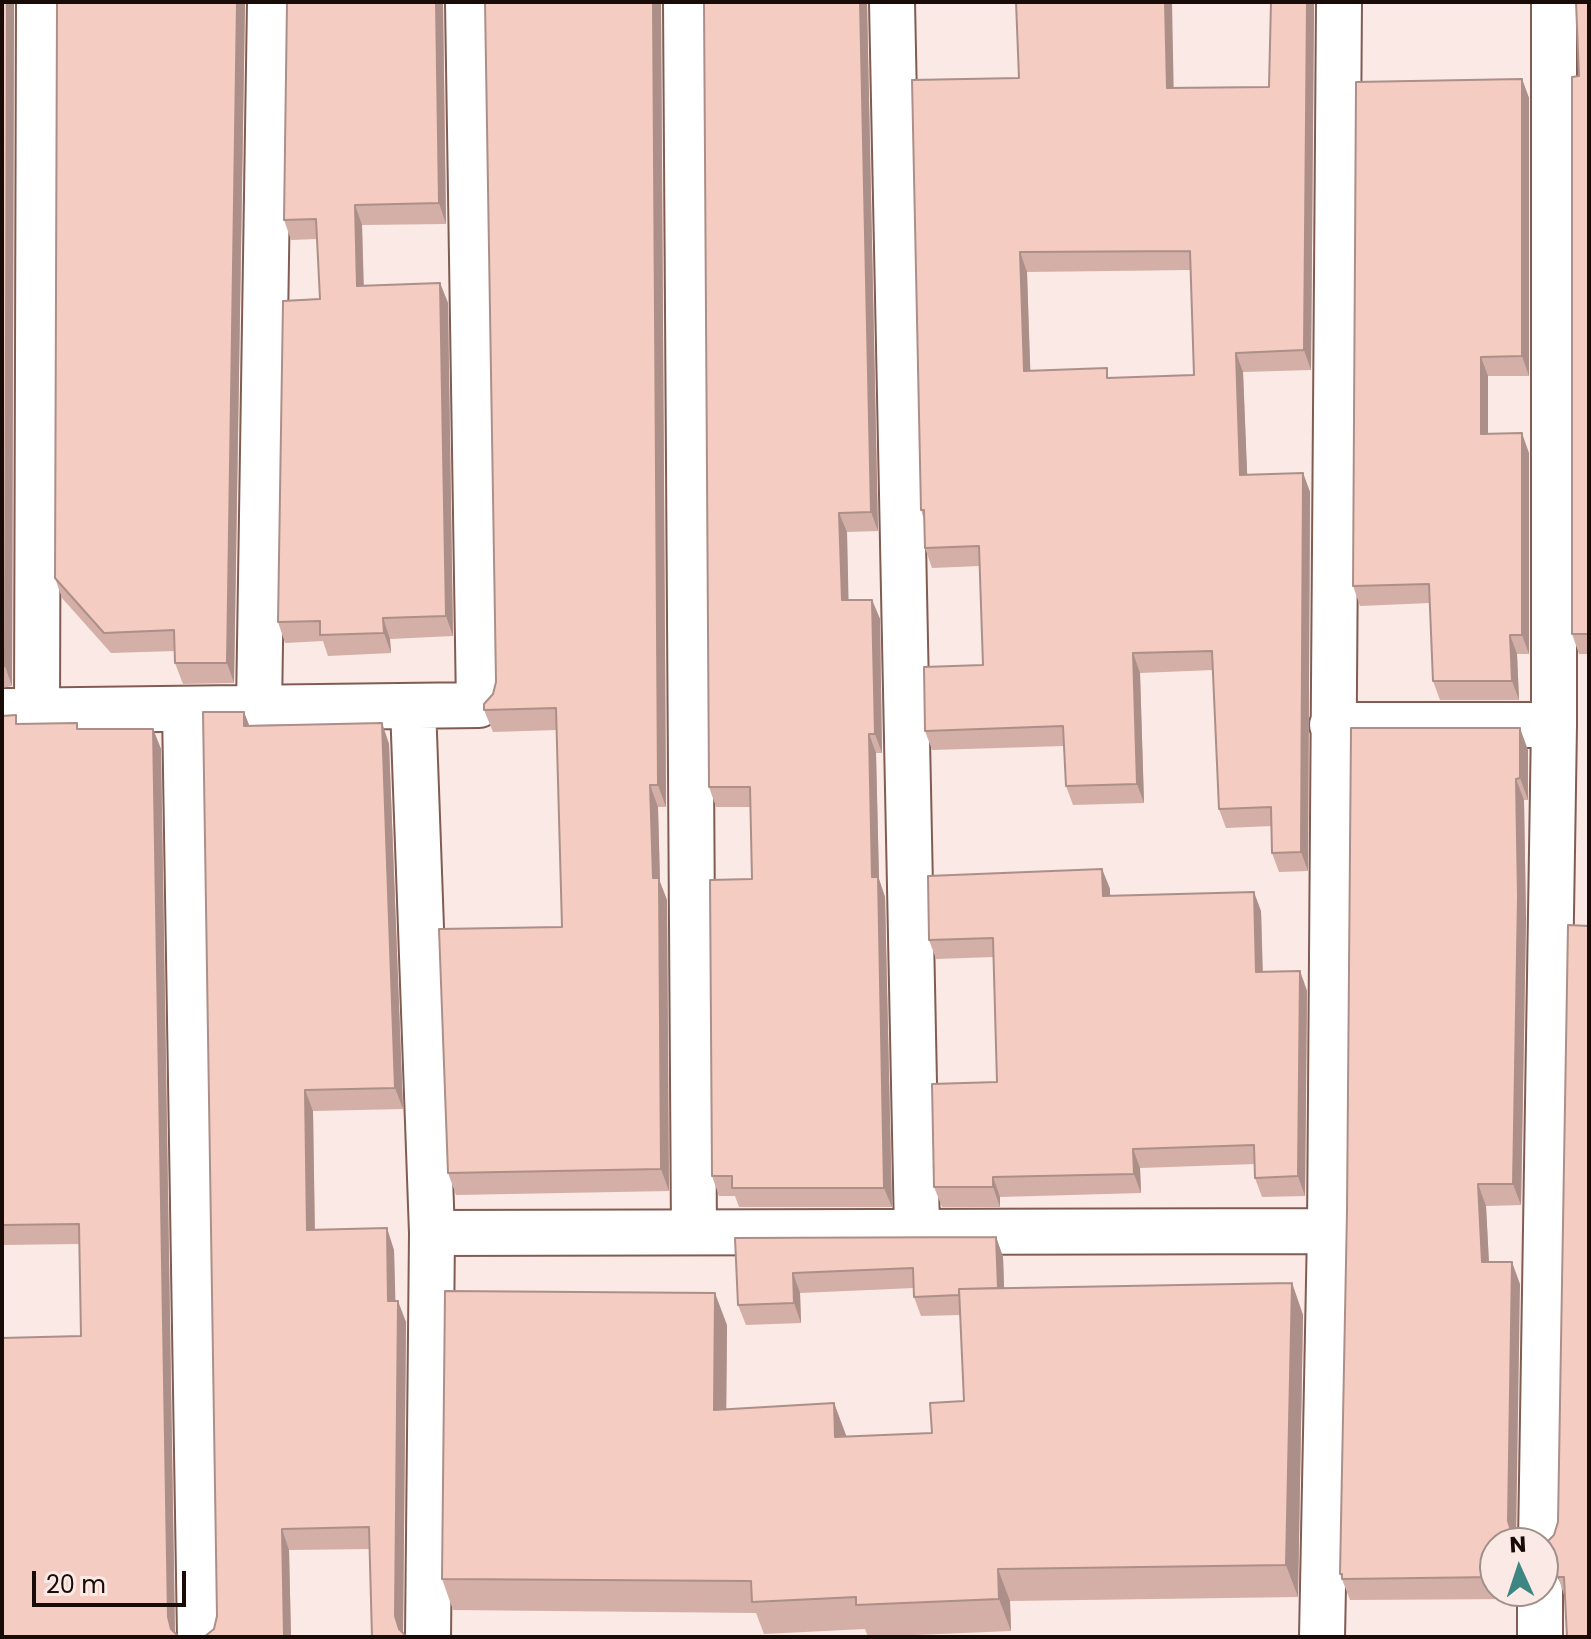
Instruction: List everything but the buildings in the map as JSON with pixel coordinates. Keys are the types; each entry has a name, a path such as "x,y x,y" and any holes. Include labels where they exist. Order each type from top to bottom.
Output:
{"street":[{"path":"39,2 20,711 479,705 468,2"},
{"path":"259,708 270,2"},
{"path":"686,2 694,1231"},
{"path":"892,2 917,1231"},
{"path":"1322,1637 1330,1231 1339,2"},
{"path":"1541,1527 1554,725 1554,2"},
{"path":"413,706 432,1233 428,1637"},
{"path":"185,709 200,1637"},
{"path":"1332,725 1554,725"},
{"path":"432,1233 1330,1231"},
{"path":"1540,1607 1540,1637"}]}
